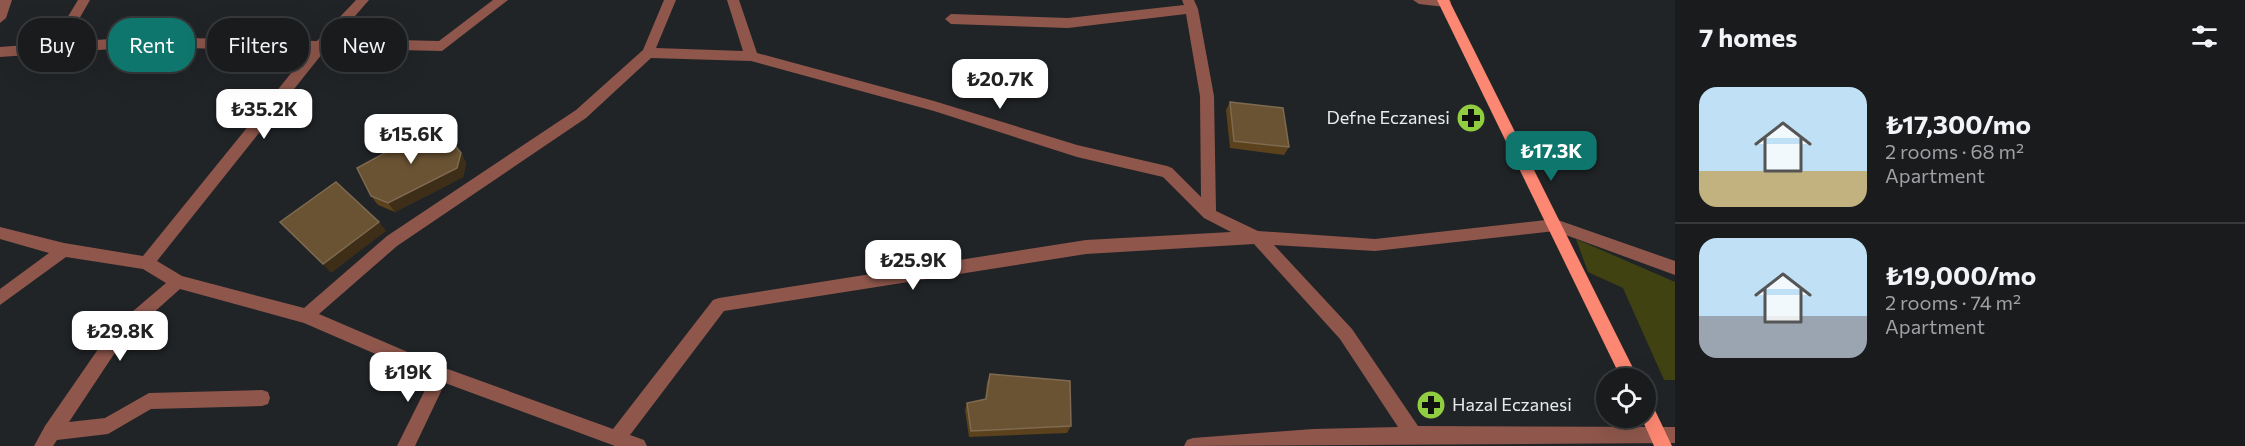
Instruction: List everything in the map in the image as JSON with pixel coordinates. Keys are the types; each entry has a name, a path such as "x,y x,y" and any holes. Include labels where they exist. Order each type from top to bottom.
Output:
{"main road":[{"path":"1444,2 1625,368"},
{"path":"1656,425 1665,439"}],"street":[{"path":"0,18 6,0"},
{"path":"74,18 84,0"},
{"path":"346,18 363,0"},
{"path":"407,45 442,46 502,0"},
{"path":"306,316 392,241 581,114 648,53 670,0"},
{"path":"733,0 751,56"},
{"path":"1419,0 1444,2"},
{"path":"951,19 1068,23 1190,5 1207,96 1209,214"},
{"path":"96,45 140,42 320,45"},
{"path":"146,264 320,45"},
{"path":"0,52 18,51"},
{"path":"648,53 751,56 934,106 1077,151 1167,172 1209,214 1257,237 1346,334 1413,440"},
{"path":"617,437 719,305 1086,247 1257,237 1375,245 1555,225 1675,268"},
{"path":"0,233 64,250 146,264 177,282 306,316 441,374 638,446"},
{"path":"0,298 64,250"},
{"path":"47,439 118,334 177,282"},
{"path":"406,446 441,374"},
{"path":"47,439 108,426 149,401 262,398"},
{"path":"1193,446 1262,438 1665,439"}],"shaded area":[{"path":"1576,239 1675,282 1675,380 1664,380 1623,288 1588,272"}],"building":[{"path":"1230,102 1283,108 1289,147 1234,141"},
{"path":"438,124 461,153 457,168 388,203 371,196 357,168"},
{"path":"336,182 379,222 323,264 280,222"},
{"path":"990,374 1070,381 1071,426 971,431 967,403 986,399"}],"place":[{"name":"Defne Eczanesi","path":"1471,118"},
{"name":"Hazal Eczanesi","path":"1431,405"}]}
